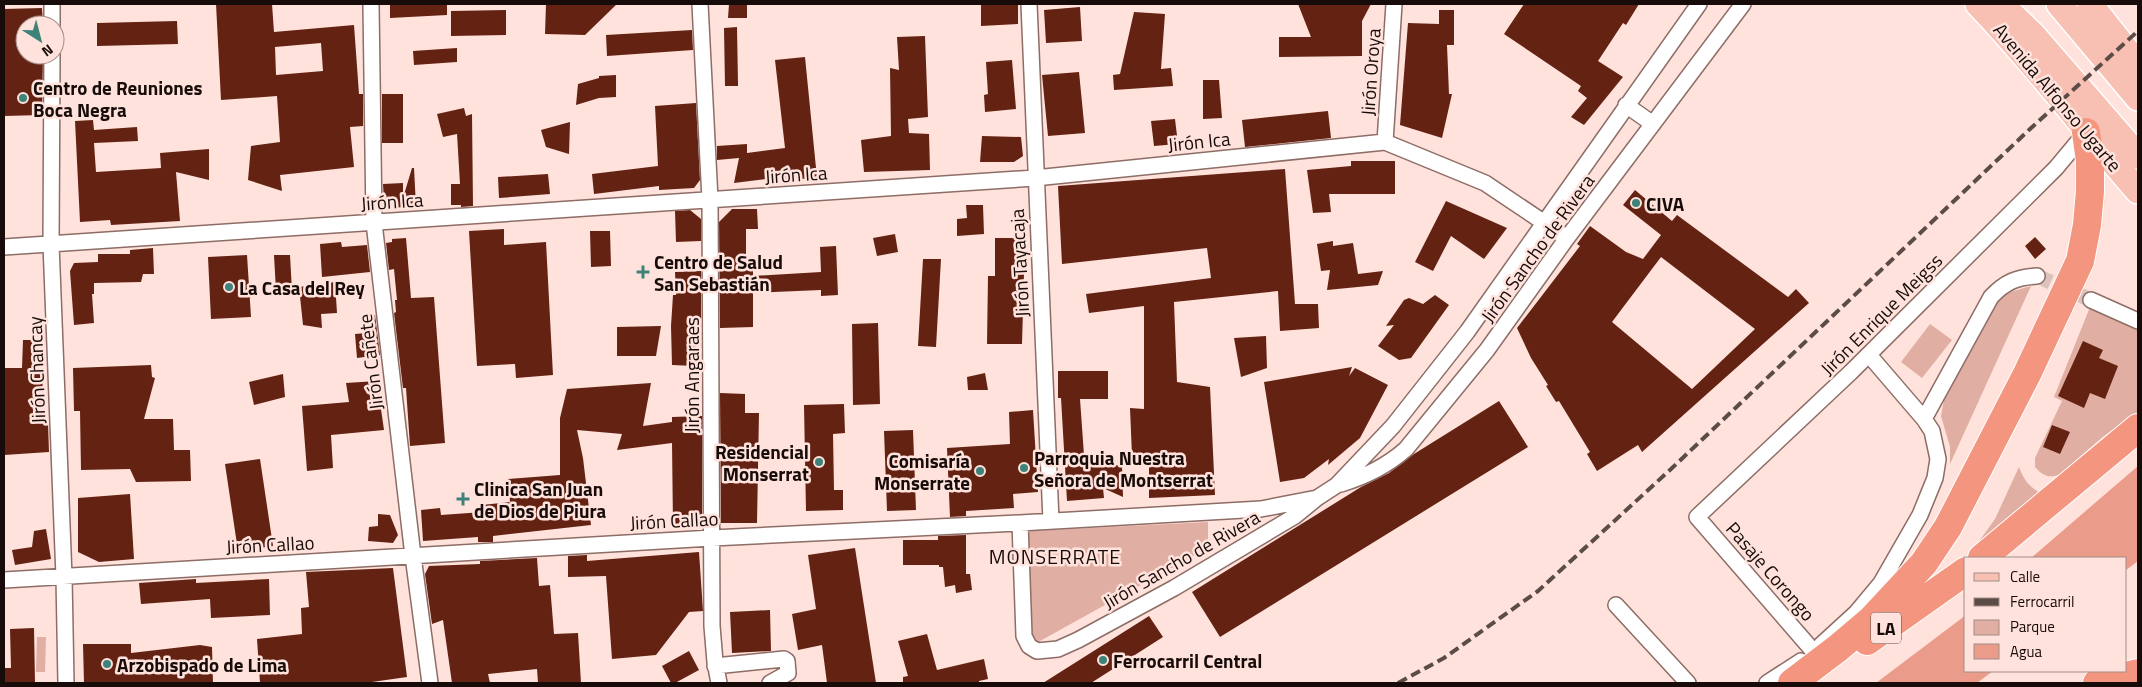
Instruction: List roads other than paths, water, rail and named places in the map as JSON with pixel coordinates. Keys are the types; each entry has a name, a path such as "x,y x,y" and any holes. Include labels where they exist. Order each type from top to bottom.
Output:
{"highway":[{"path":"1792,683 1838,648 1877,614 1924,563 1948,527 2022,382 2080,261 2087,225 2090,191 2090,161 2086,132"},
{"path":"1983,557 2138,428"},
{"name":"LA","path":"1806,683 1964,572"},
{"path":"2097,683 2138,673"}],"main road":[{"name":"Avenida Alfonso Ugarte","path":"1978,4 2008,36 2086,132 2138,191"},
{"name":"Avenida Alfonso Ugarte","path":"2000,4 2033,34 2138,156"},
{"path":"2000,4 2008,36"},
{"path":"2059,4 2138,98"},
{"path":"2090,4 2138,65"}],"street":[{"name":"Jirón Cañete","path":"371,4 374,223 412,556 430,683"},
{"name":"Jirón Angaraes","path":"700,4 710,200 712,626 715,666 719,683"},
{"name":"Jirón Tayacaja","path":"1029,4 1051,521"},
{"name":"Jirón Oroya","path":"1385,142 1394,4"},
{"name":"Jirón Sancho de Rivera","path":"1020,523 1022,622 1024,636 1029,646 1037,651 1058,649 1174,588 1295,516 1337,485 1375,447 1467,332 1699,4"},
{"name":"Jirón Sancho de Rivera","path":"1337,485 1364,476 1392,460 1406,449 1487,350 1567,238 1743,4"},
{"name":"Jirón Chancay","path":"52,65 51,244 64,577 66,683"},
{"path":"1626,105 1652,124"},
{"name":"Jirón Enrique Meigss","path":"1697,517 1869,355 2056,168 2086,132"},
{"name":"Jirón Ica","path":"4,247 1035,178 1385,142 1485,183 1567,238"},
{"path":"1924,418 1991,297 2002,285 2013,280 2037,276"},
{"path":"2091,300 2138,321"},
{"path":"1767,683 1814,652 1856,613 1881,583 1920,516 1935,478 1938,459 1932,431 1924,418 1869,355"},
{"name":"Jirón Callao","path":"4,580 712,538 1261,509 1317,498"},
{"name":"Pasaje Corongo","path":"1697,517 1814,652"},
{"path":"1616,605 1688,683"},
{"path":"715,666 784,659 787,661 788,673 770,683"},
{"path":"2134,683 2138,680"}],"water":[{"path":"2138,466 2138,561 2127,569 2127,557 2032,557"},
{"path":"1964,617 1964,672 1992,672 1977,683 1876,683"}],"tunnel":[{"path":"2037,276 2091,300"}],"railway":[{"path":"1398,683 1444,658 1538,591 1671,469 2030,129 2138,31"}],"place":[{"name":"Centro de Reuniones Boca Negra","path":"23,98"},
{"name":"CIVA","path":"1636,203"},
{"name":"Centro de Salud San Sebastián","path":"643,272"},
{"name":"La Casa del Rey","path":"229,287"},
{"name":"Residencial Monserrat","path":"819,462"},
{"name":"Parroquia Nuestra Señora de Montserrat","path":"1024,468"},
{"name":"Comisaría Monserrate","path":"980,471"},
{"name":"Clinica San Juan de Dios de Piura","path":"463,499"},
{"name":"Ferrocarril Central","path":"1103,660"},
{"name":"Arzobispado de Lima","path":"107,664"}],"district":[{"name":"MONSERRATE","path":"1055,556"}]}
